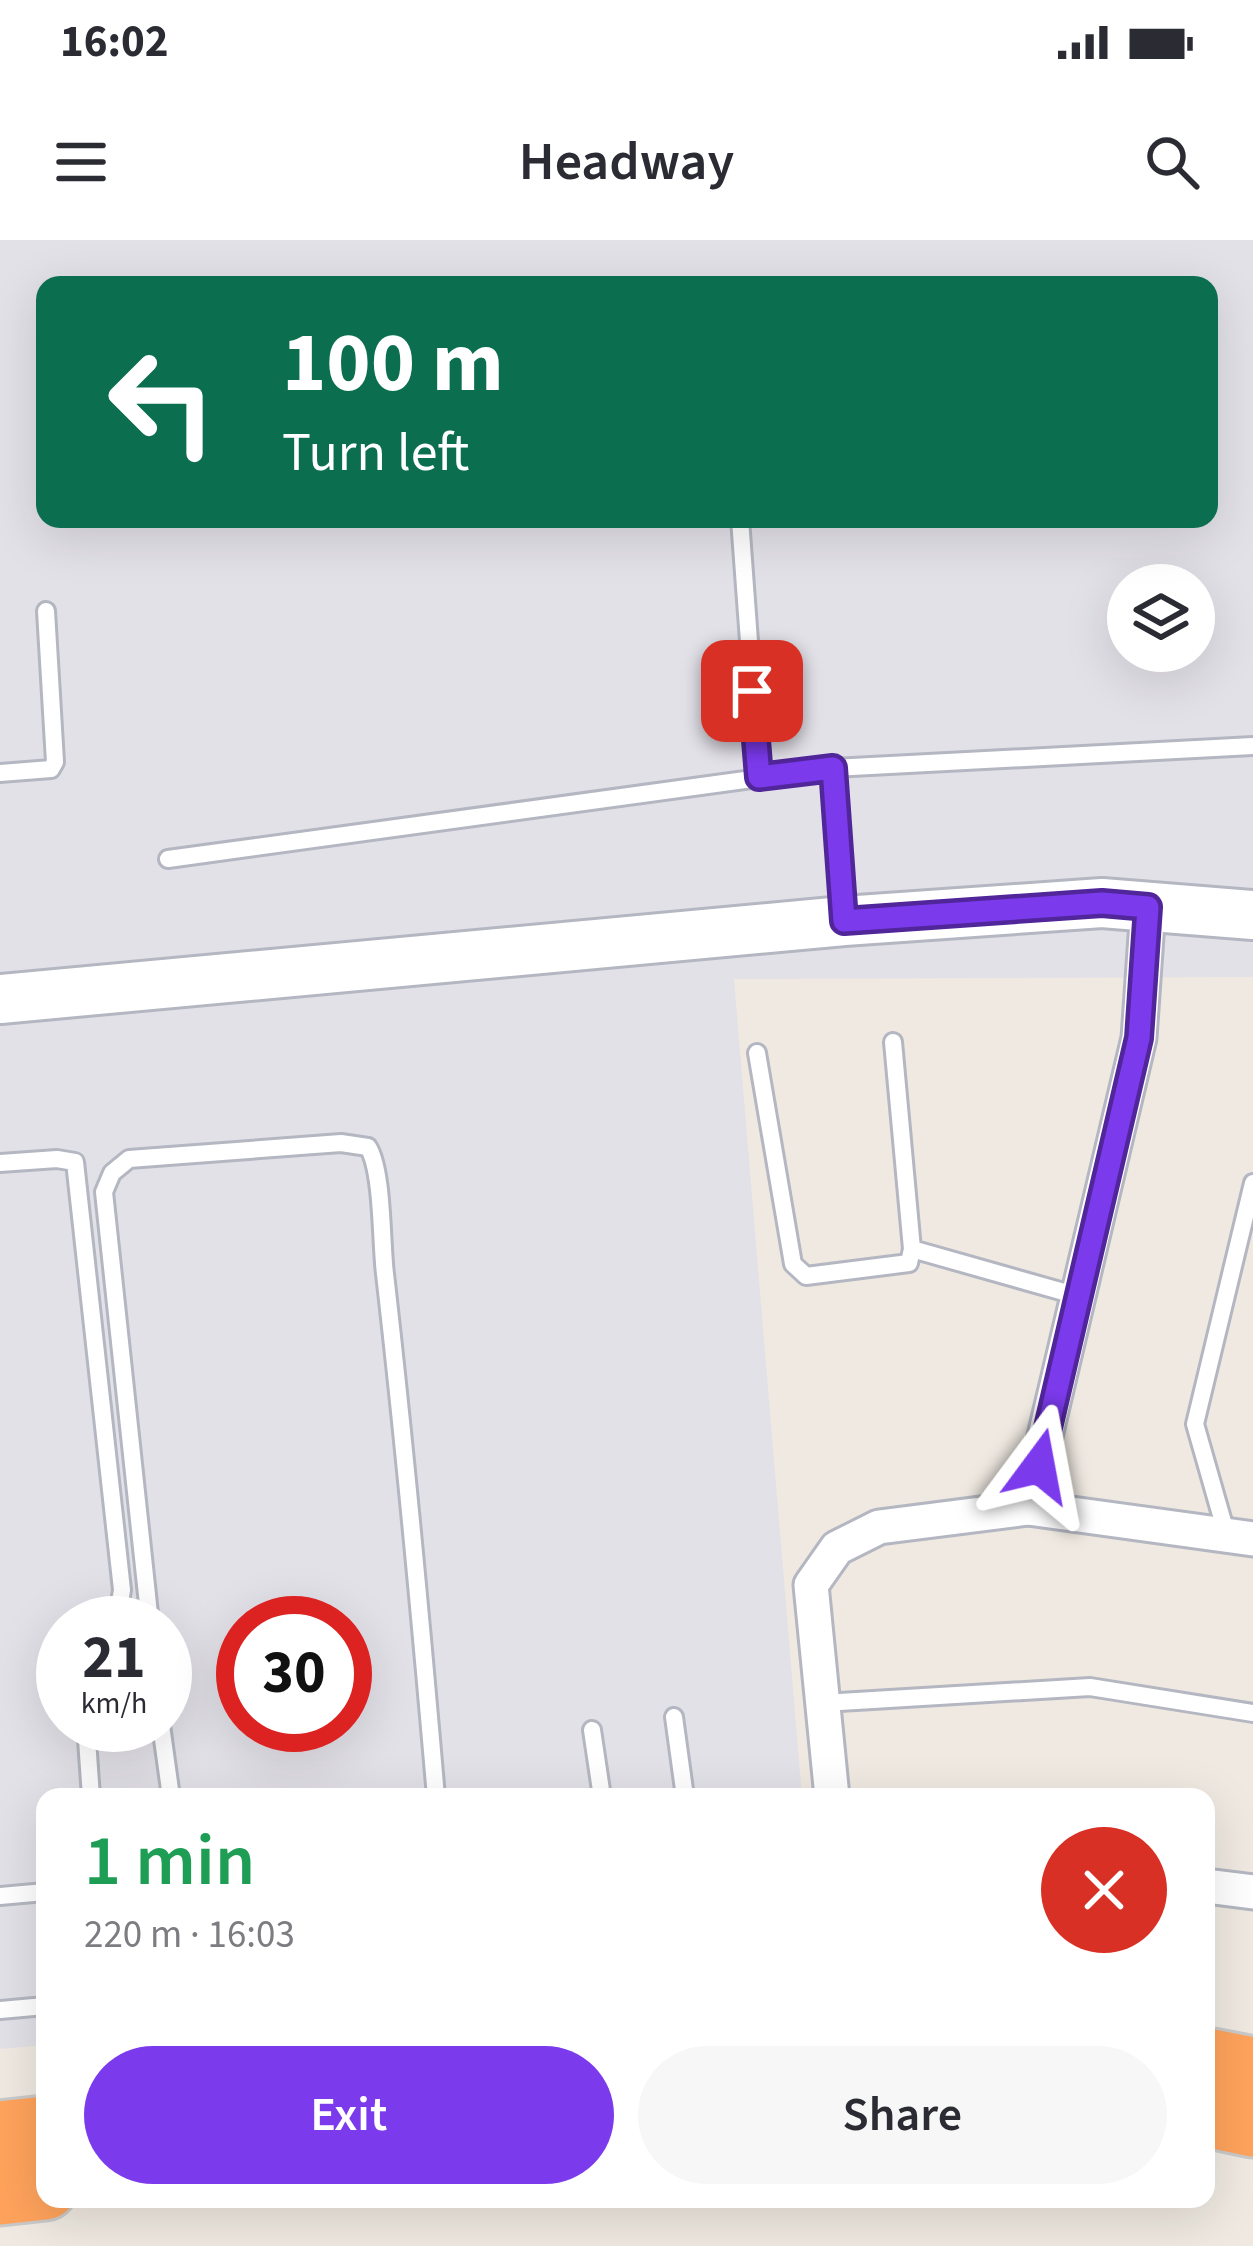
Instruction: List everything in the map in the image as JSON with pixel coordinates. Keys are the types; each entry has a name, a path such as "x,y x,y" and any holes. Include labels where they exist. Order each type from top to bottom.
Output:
{"highway":[{"path":"1215,2062 1253,2069"},
{"path":"1215,2117 1253,2125"},
{"path":"0,2133 36,2129"},
{"path":"0,2193 36,2189"}],"street":[{"path":"0,999 844,921 1102,903 1253,915"},
{"path":"1028,1508 1139,1038 1148,907"},
{"path":"831,1788 811,1586 837,1548 878,1527 1028,1508 1240,1537"},
{"path":"1215,1887 1253,1892"}],"lane":[{"path":"741,528 759,777"},
{"path":"0,773 51,769 55,762 46,611"},
{"path":"168,859 833,768 1253,746"},
{"path":"833,768 844,921"},
{"path":"757,1053 793,1264 806,1276 908,1263 912,1249 893,1042"},
{"path":"147,1596 104,1192 112,1173 129,1159 341,1143 368,1148 377,1161 379,1223 414,1524 435,1788"},
{"path":"0,1163 75,1162 121,1596"},
{"path":"1240,1537 1195,1424 1253,1183"},
{"path":"912,1249 1078,1296"},
{"path":"823,1703 1090,1687 1253,1713"},
{"path":"674,1717 679,1788"},
{"path":"592,1730 601,1788"},
{"path":"88,1752 91,1788"},
{"path":"165,1752 170,1788"},
{"path":"0,1896 36,1893"},
{"path":"0,2010 36,2007"}],"shaded area":[{"path":"0,240 1253,240 1253,977 734,979 801,1788 36,1788 36,2046 0,2049"}],"route":[{"path":"752,691 759,777 833,768 844,921 1102,903 1148,907 1139,1038 1039,1466"}]}
